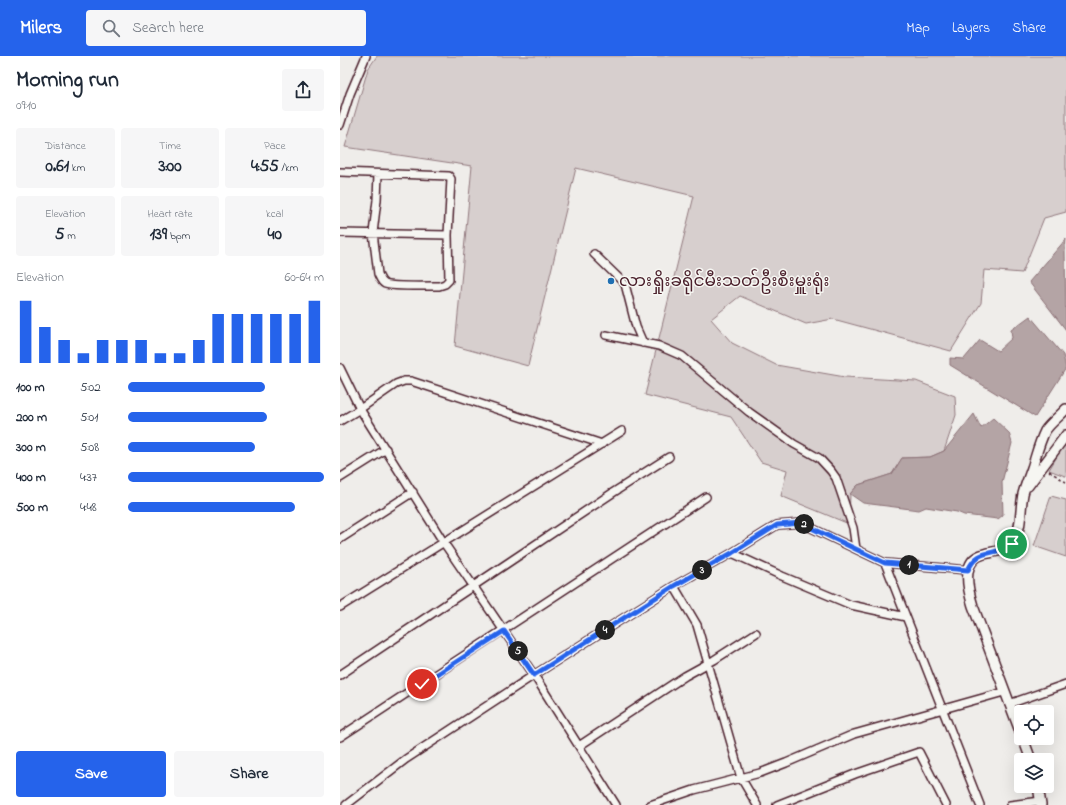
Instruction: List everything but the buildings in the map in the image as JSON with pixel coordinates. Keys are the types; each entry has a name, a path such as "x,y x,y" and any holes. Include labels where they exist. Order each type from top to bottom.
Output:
{"main road":[{"path":"1014,716 968,591 968,570 976,557 982,554 1006,549 1012,544 1018,529 1023,494 1046,430 1066,409"},
{"path":"1023,494 1066,435"},
{"path":"1039,793 1041,803"}],"street":[{"path":"341,121 350,94 366,56"},
{"path":"340,172 449,176 451,179 448,235 449,280 445,284 438,286 393,285 385,284 380,279 378,274 373,233 378,174"},
{"path":"340,233 448,235"},
{"path":"594,254 625,284 636,327 643,343"},
{"path":"606,335 659,346 682,356 749,412 794,444 819,458 836,478 853,528 856,549"},
{"path":"340,368 360,409 444,543 534,675 616,805"},
{"path":"340,421 396,384 404,381 411,381 602,444"},
{"path":"340,607 622,432"},
{"path":"340,478 386,449"},
{"path":"340,674 669,457"},
{"path":"340,539 413,492"},
{"path":"340,737 706,498"},
{"path":"346,805 406,759 534,675 674,586 777,525 801,523 885,563 968,570"},
{"path":"732,553 851,605 906,617"},
{"path":"885,563 980,805"},
{"path":"674,586 697,625 741,778 758,805"},
{"path":"579,746 685,676 756,633"},
{"path":"1009,704 1066,684"},
{"path":"650,805 694,790 741,778 786,763 854,734 1004,692"},
{"path":"777,805 856,774 919,752 946,805"},
{"path":"1010,805 1041,803"}],"path":[{"path":"1043,466 1066,482"}],"shaded area":[{"path":"377,56 1066,56 1066,212 1044,218 1022,273 984,270 981,303 951,351 833,319 806,324 740,296 711,319 732,343 776,365 845,377 916,381 955,396 956,415 944,451 930,457 902,458 892,474 858,485 850,494 849,524 781,496 787,470 761,462 731,417 645,395 694,196 576,168 528,366 455,346 472,166 345,147 368,69"},
{"path":"1066,239 1065,251 1066,330 1029,282"},
{"path":"1030,316 1063,355 1066,368 1035,417 950,365 950,358 964,359 980,340 998,351 1012,338 1011,330"},
{"path":"974,414 981,428 993,418 1009,433 1012,443 1002,482 1003,515 998,519 964,515 957,512 926,507 919,510 863,503 850,494 858,485 892,474 902,458 930,457 944,451"},
{"path":"1066,441 1066,476 1065,476 1049,470"},
{"path":"1051,496 1066,500 1066,557 1034,546"}],"place":[{"name":"လားရှိုးခရိုင်မီးသတ်ဦးစီးမှူးရုံး","path":"611,281"}],"route":[{"path":"422,684 504,631 534,675 674,586 777,525 801,523 885,563 968,570 976,557 982,554 998,552 1006,549 1012,544"}]}
